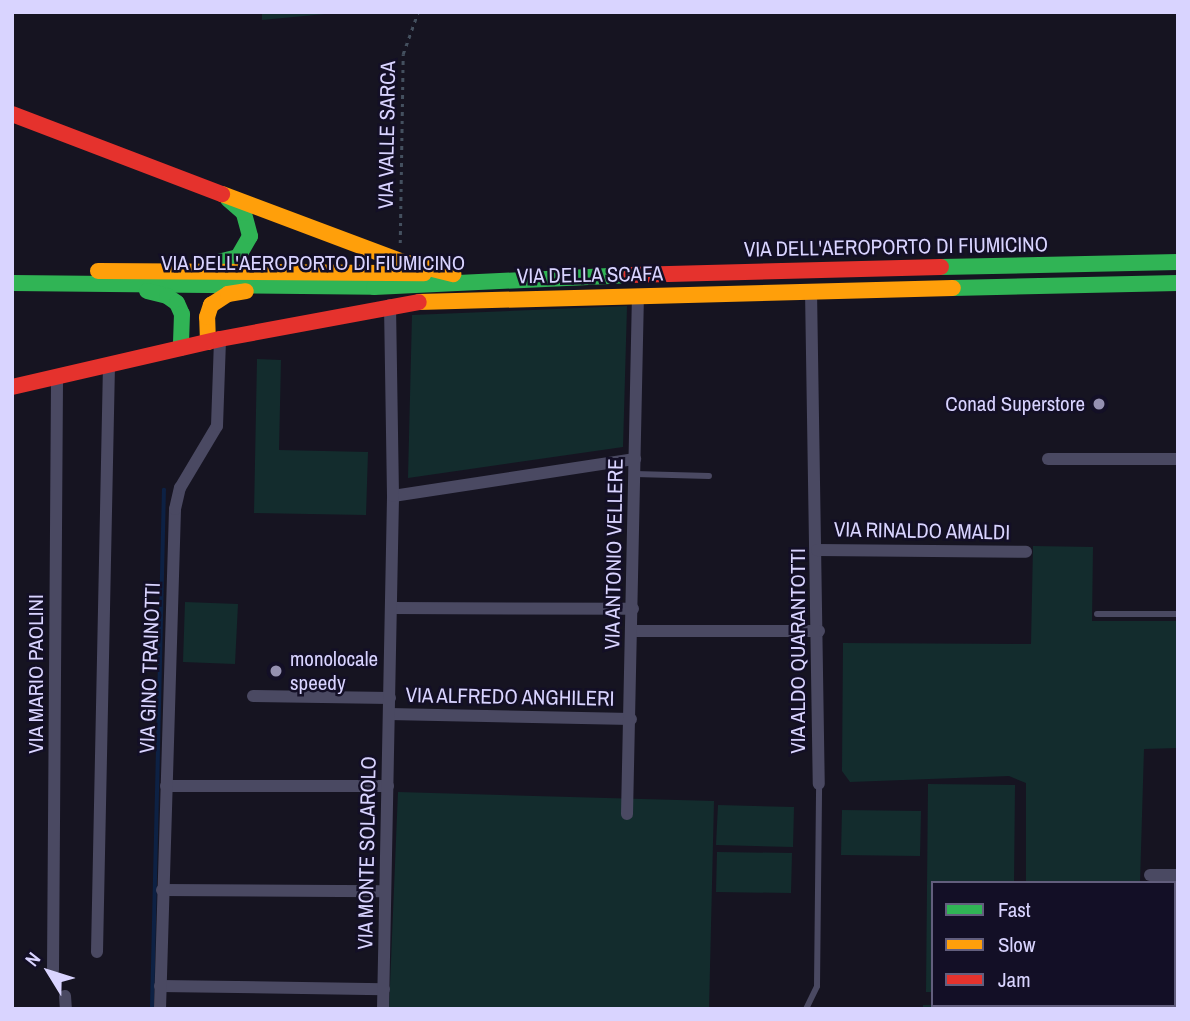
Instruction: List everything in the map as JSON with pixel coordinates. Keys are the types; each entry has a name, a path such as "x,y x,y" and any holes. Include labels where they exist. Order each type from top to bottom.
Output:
{"main road":[{"path":"12,114 400,261 453,274"},
{"path":"178,270 234,260 247,246 251,231 244,213 222,194"},
{"name":"VIA DELL'AEROPORTO DI FIUMICINO","path":"12,283 374,287 614,275 1178,262"},
{"name":"VIA DELL'AEROPORTO DI FIUMICINO","path":"12,271 178,270 614,275"},
{"name":"VIA DELLA SCAFA","path":"12,387 214,341 390,305 433,299 1178,283"},
{"path":"112,285 155,292 172,299 182,314 181,348"},
{"path":"214,341 207,317 211,305 228,294 279,286"}],"street":[{"name":"VIA ALDO QUARANTOTTI","path":"811,290 819,631 819,784"},
{"name":"VIA ANTONIO VELLERE","path":"627,814 638,295"},
{"name":"VIA MONTE SOLAROLO","path":"383,1009 393,496 390,305"},
{"name":"VIA GINO TRAINOTTI","path":"160,1009 175,509 180,488 217,426 220,409 214,341"},
{"path":"97,952 109,366"},
{"name":"VIA MARIO PAOLINI","path":"53,970 57,377"},
{"path":"393,496 635,459"},
{"path":"1048,459 1178,459"},
{"name":"VIA RINALDO AMALDI","path":"817,550 1026,552"},
{"path":"391,608 633,609"},
{"path":"632,631 819,631"},
{"path":"253,696 390,698"},
{"name":"VIA ALFREDO ANGHILERI","path":"388,714 631,719"},
{"path":"166,786 388,786"},
{"path":"1150,875 1178,875"},
{"path":"162,890 384,891"},
{"path":"160,986 384,989"}],"lane":[{"path":"635,474 709,476"},
{"path":"1097,614 1178,614"},
{"name":"VIA ALDO QUARANTOTTI","path":"806,1009 817,986 819,784"}],"path":[{"name":"VIA VALLE SARCA","path":"400,261 403,54 418,12"}],"green space":[{"path":"262,12 346,12 262,20"},
{"path":"627,306 623,447 408,478 412,315"},
{"path":"257,359 281,360 279,450 368,452 366,515 254,513"},
{"path":"1033,546 1093,547 1092,621 1178,621 1178,748 1144,749 1140,881 1026,881 1026,783 1009,776 850,782 842,771 843,643 1031,644"},
{"path":"185,602 238,604 235,664 183,662"},
{"path":"928,784 1015,785 1014,881 931,881 931,992 926,992"},
{"path":"398,792 714,801 709,1009 389,1009"},
{"path":"718,805 794,807 793,847 716,845"},
{"path":"842,810 921,811 920,856 841,855"},
{"path":"717,852 792,853 791,893 716,892"},
{"path":"923,1005 1022,1007 1022,1009 923,1009"}],"waterway":[{"path":"152,1009 164,490"}],"traffic: fast":[{"path":"214,263 238,257 250,236 244,213 228,199"},
{"path":"941,267 1178,262"},
{"path":"12,283 374,287 631,275"},
{"path":"953,288 1178,283"},
{"path":"147,291 167,296 177,303 182,314 181,348"}],"traffic: slow":[{"path":"222,194 400,261 453,274"},
{"path":"98,271 424,273"},
{"path":"419,302 953,288"},
{"path":"208,342 207,317 211,305 228,294 246,291"}],"traffic: jam":[{"path":"12,114 222,194"},
{"path":"631,275 941,267"},
{"path":"12,387 220,339 419,302"}],"place":[{"name":"Conad Superstore","path":"1099,404"},
{"name":"monolocale speedy","path":"276,671"}]}
